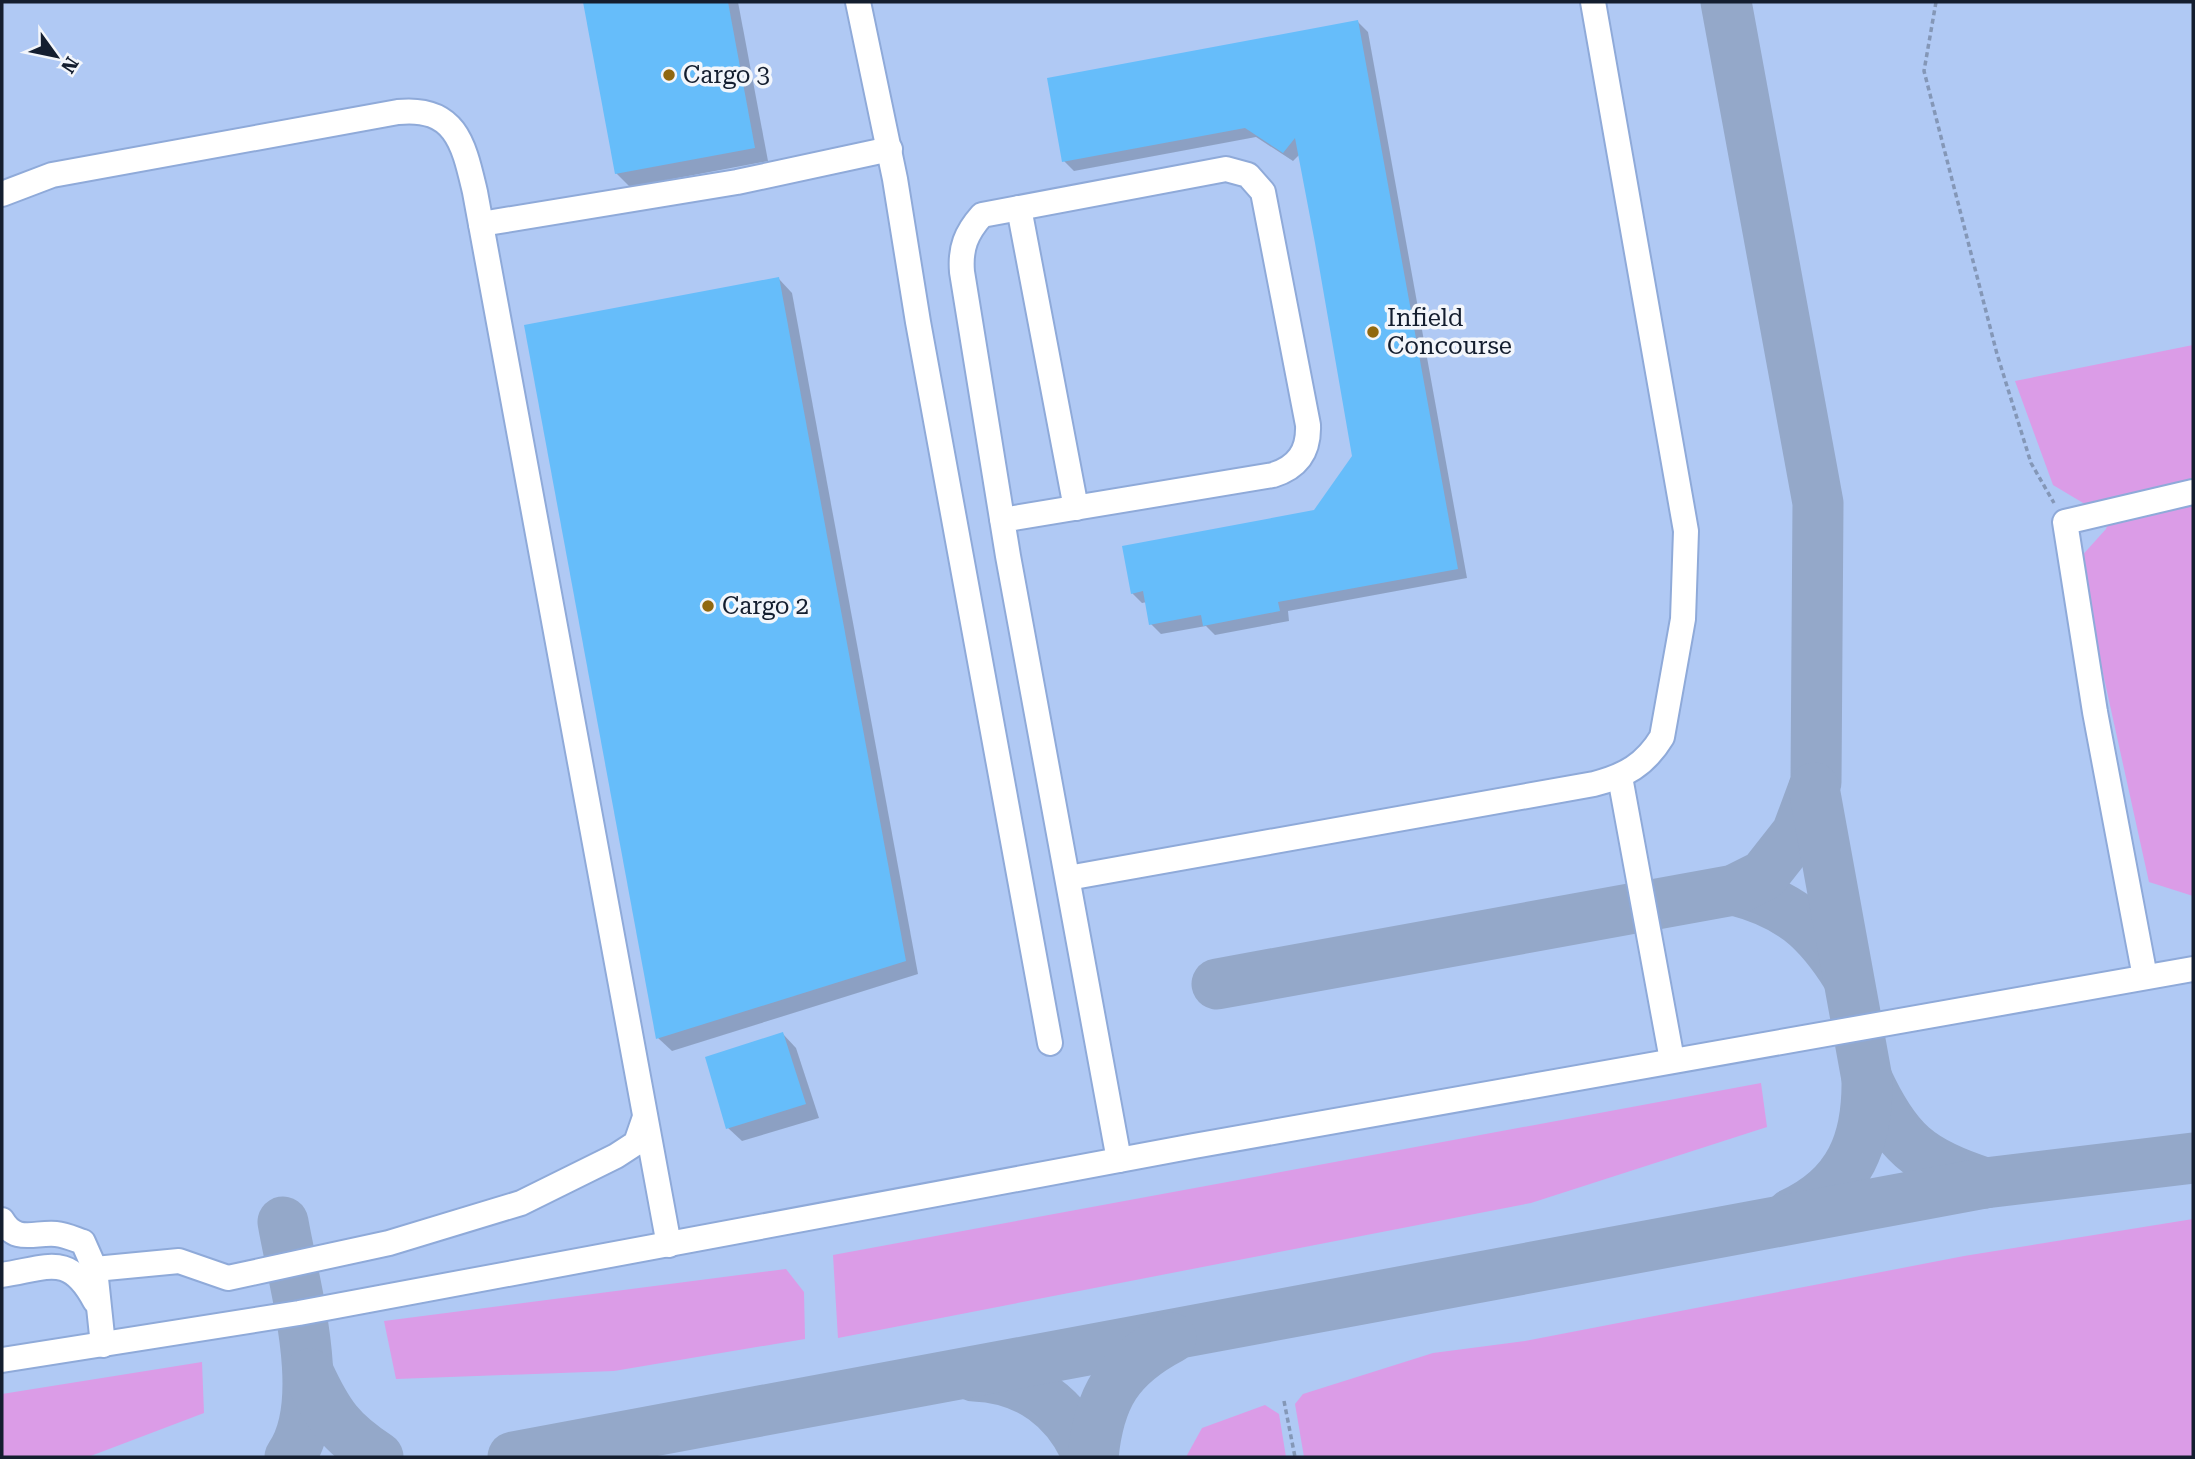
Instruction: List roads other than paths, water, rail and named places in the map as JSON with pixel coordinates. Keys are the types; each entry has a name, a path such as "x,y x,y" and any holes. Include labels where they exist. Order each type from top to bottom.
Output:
{"lane":[{"path":"858,2 890,149 920,335 1050,1043"},
{"path":"1068,878 1620,777 1652,753 1662,737 1683,619 1686,531 1593,2"},
{"path":"2,194 51,175 419,111 439,118 456,133 466,153 481,224 669,1245"},
{"path":"481,224 737,182 890,149"},
{"path":"1002,520 1286,471 1304,452 1308,425 1262,192 1248,175 1226,169 982,215 967,234 961,257 1002,520 1119,1160"},
{"path":"1019,208 1076,508"},
{"path":"2145,977 2095,712 2065,522 2193,492"},
{"path":"1620,777 1672,1060"},
{"path":"2,1360 299,1313 1119,1160 2193,969"},
{"path":"96,1269 179,1261 228,1278 389,1243 521,1203 616,1156 636,1143 645,1117"},
{"path":"2,1220 8,1230 24,1237 54,1234 83,1242 96,1269 97,1304 103,1345"},
{"path":"2,1275 61,1266 80,1277 97,1304"}],"place":[{"name":"Cargo 3","path":"669,75"},
{"name":"Infield Concourse","path":"1373,332"},
{"name":"Cargo 2","path":"708,606"}]}
